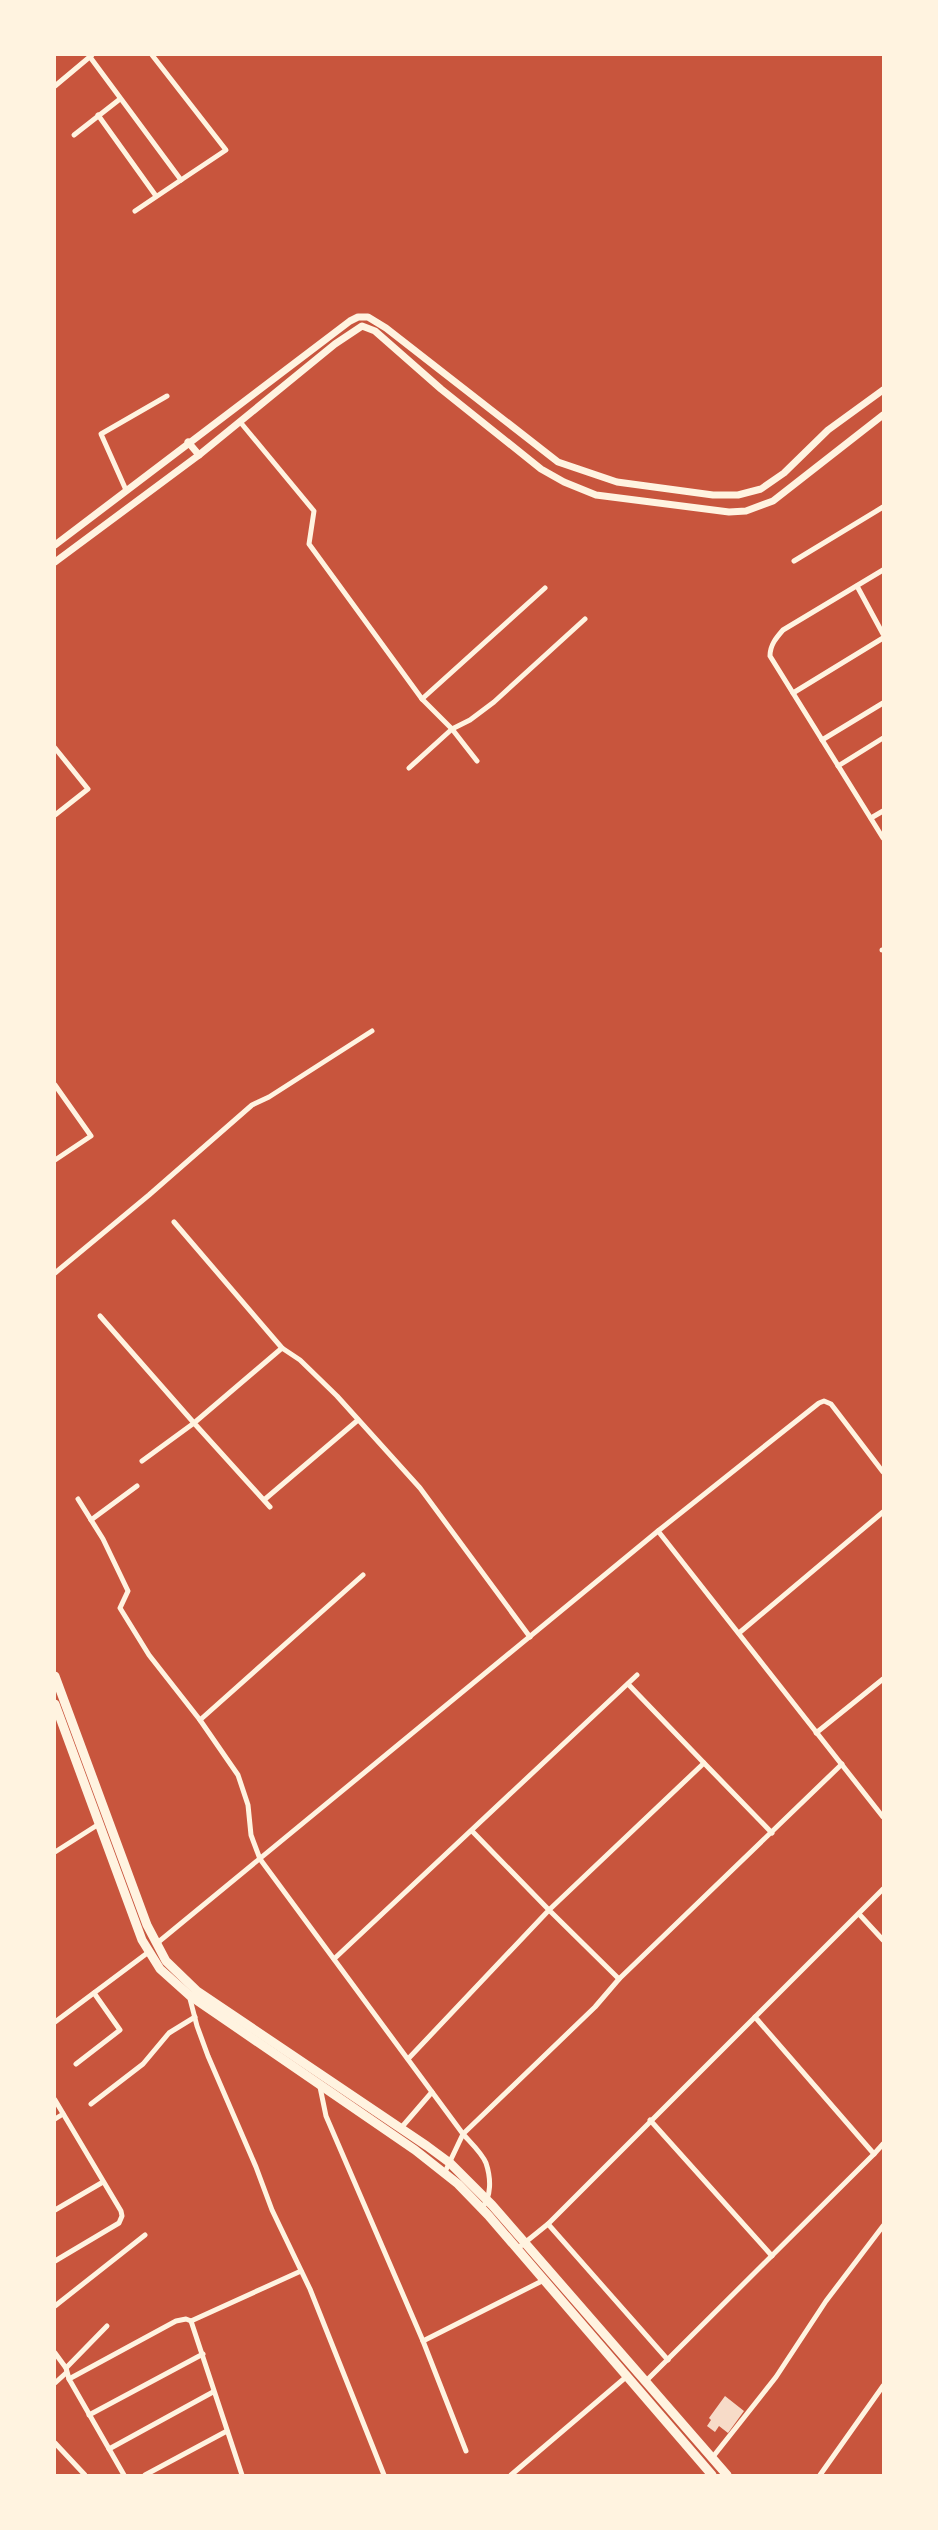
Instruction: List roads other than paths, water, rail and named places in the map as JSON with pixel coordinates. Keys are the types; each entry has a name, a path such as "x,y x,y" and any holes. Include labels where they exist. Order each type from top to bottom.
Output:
{"highway":[{"path":"55,1676 125,1882 142,1940 180,1978 197,1991 450,2163 526,2243 645,2383 727,2475"},
{"path":"55,1704 99,1824 125,1882"},
{"path":"152,1948 160,1969 189,1995 320,2087 415,2150 444,2174 481,2209 517,2249 712,2475"}],"street":[{"path":"135,211 226,150 152,55"},
{"path":"55,86 91,56 120,99 181,180"},
{"path":"74,135 120,99"},
{"path":"98,115 156,196"},
{"path":"55,545 334,331 358,317 368,317 394,334 558,462 617,482 713,495 738,495 760,489 784,473 828,430 883,390"},
{"path":"55,562 199,456 335,344 362,326 375,332 441,390 541,470 596,495 728,512 746,511 773,501 883,416"},
{"path":"126,490 101,434 167,396"},
{"path":"241,423 314,511 309,544 422,698 452,729 477,761"},
{"path":"188,442 199,456"},
{"path":"794,561 883,507"},
{"path":"883,570 783,630 774,640 770,649 770,656 883,838"},
{"path":"858,586 883,634"},
{"path":"422,698 546,588"},
{"path":"409,768 452,729 470,720 494,702 585,619"},
{"path":"793,693 883,638"},
{"path":"822,740 883,703"},
{"path":"838,766 883,738"},
{"path":"55,748 88,789 55,816"},
{"path":"871,818 883,811"},
{"path":"55,1273 252,1105 269,1097 372,1031"},
{"path":"55,1085 91,1136 55,1160"},
{"path":"174,1222 282,1348 300,1360 420,1488 530,1637"},
{"path":"100,1316 270,1507"},
{"path":"142,1461 194,1423 282,1348"},
{"path":"55,2022 152,1948 777,1434 824,1401 831,1404 883,1472"},
{"path":"264,1500 358,1420"},
{"path":"91,1520 137,1486"},
{"path":"78,1499 103,1539 128,1590 120,1608 149,1655 200,1720 238,1775 248,1805 251,1835 260,1859 463,2134 486,2162 490,2190 488,2201 481,2209"},
{"path":"739,1633 883,1512"},
{"path":"658,1531 883,1817"},
{"path":"200,1720 363,1575"},
{"path":"334,1960 637,1675"},
{"path":"816,1733 883,1679"},
{"path":"628,1684 772,1833"},
{"path":"408,2059 549,1910 704,1763"},
{"path":"444,2174 463,2134 595,2007 619,1979 842,1764"},
{"path":"55,1852 99,1824"},
{"path":"472,1831 619,1979"},
{"path":"517,2249 548,2224 883,1889"},
{"path":"859,1914 883,1940"},
{"path":"76,2064 120,2030 94,1993"},
{"path":"189,1995 194,2017 208,2056 256,2167 272,2210 301,2271 384,2475"},
{"path":"92,2104 143,2064 168,2033 194,2017"},
{"path":"755,2017 874,2154"},
{"path":"320,2087 326,2116 423,2341 466,2451"},
{"path":"401,2128 432,2092"},
{"path":"55,2100 121,2211 122,2219 55,2262"},
{"path":"55,2119 63,2114"},
{"path":"650,2120 772,2256"},
{"path":"638,2390 883,2144"},
{"path":"55,2210 103,2182"},
{"path":"548,2224 668,2360"},
{"path":"712,2458 776,2377 826,2301 883,2226"},
{"path":"55,2306 145,2235"},
{"path":"69,2379 176,2321 186,2319 191,2321 301,2271"},
{"path":"423,2341 544,2280"},
{"path":"191,2321 242,2475"},
{"path":"55,2383 107,2326"},
{"path":"55,2353 124,2475"},
{"path":"89,2415 203,2354"},
{"path":"511,2475 626,2377"},
{"path":"820,2475 882,2390"},
{"path":"110,2449 213,2392"},
{"path":"145,2475 226,2431"},
{"path":"55,2443 85,2475"},
{"path":"55,2454 60,2448"}]}
